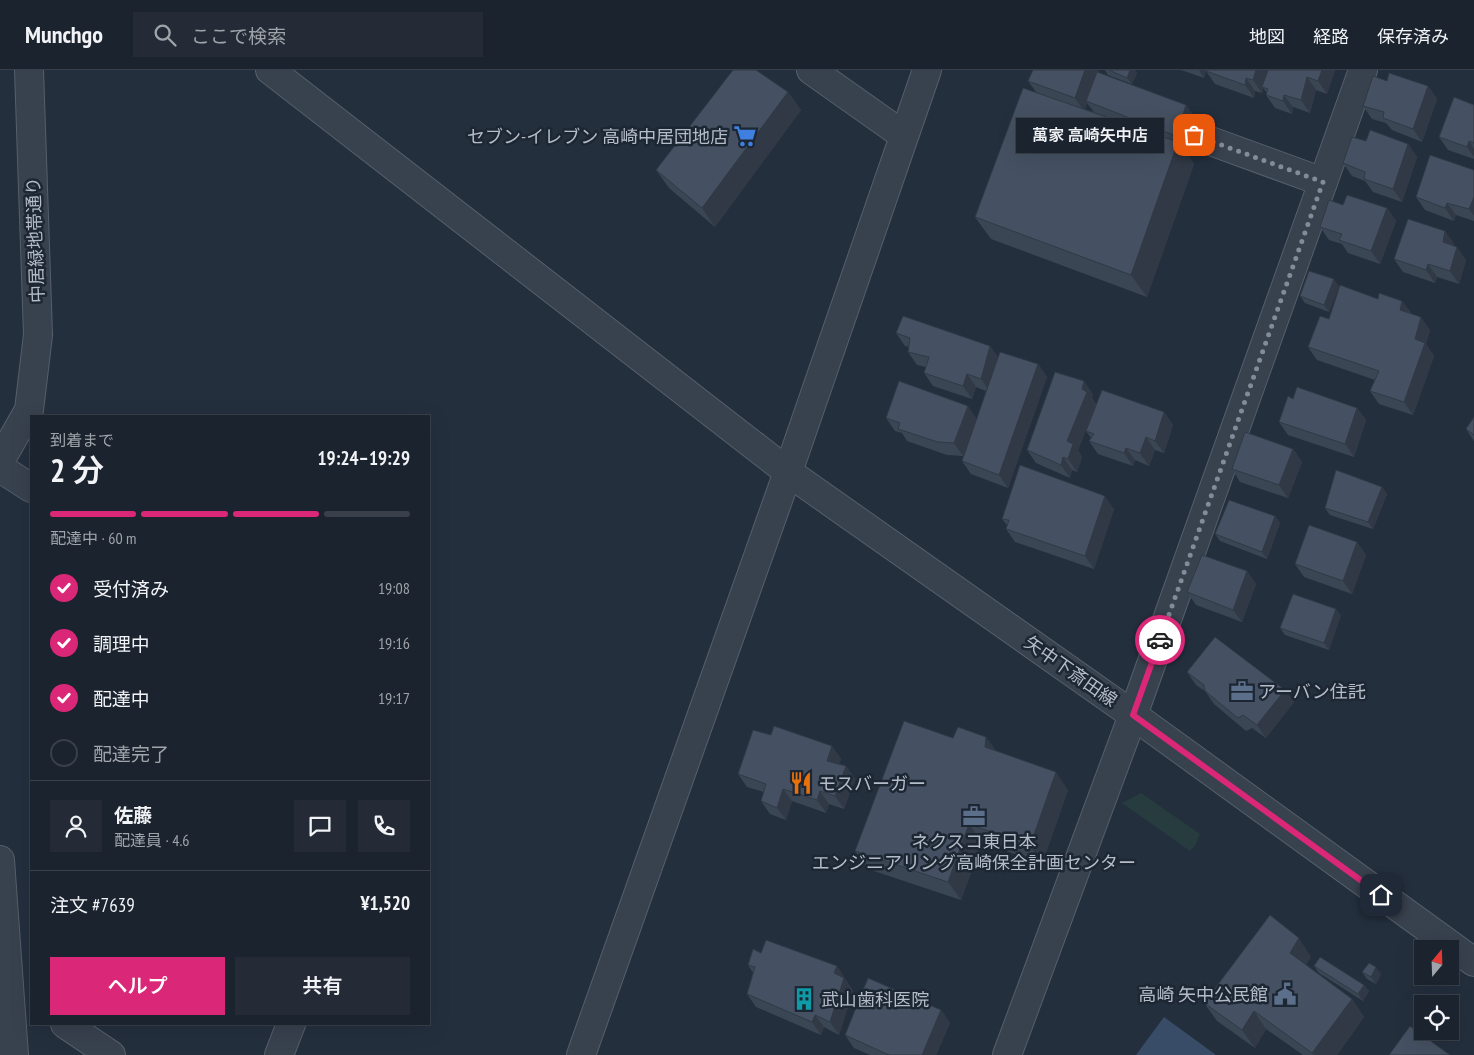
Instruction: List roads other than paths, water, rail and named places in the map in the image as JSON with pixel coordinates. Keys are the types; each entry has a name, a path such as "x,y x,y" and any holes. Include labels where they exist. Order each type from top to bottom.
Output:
{"street":[{"name":"中居緑地帯通り","path":"0,461 30,414 38,335 30,70"},
{"name":"矢中下斎田線","path":"270,70 788,472 1133,715 1474,962"},
{"path":"811,70 903,135"},
{"path":"581,1055 788,472 926,70"},
{"path":"1007,1055 1133,715 1363,70"},
{"path":"1194,135 1323,182"},
{"path":"0,468 30,487"},
{"path":"0,860 5,978 14,1055"},
{"path":"5,978 30,998"},
{"path":"279,1055 291,1025"},
{"path":"80,1035 111,1055"}],"water":[{"path":"1164,1017 1216,1055 1136,1055"}],"place":[{"name":"萬家 高崎矢中店","path":"1194,135"},
{"name":"セブン-イレブン 高崎中居団地店","path":"745,136"},
{"name":"アーバン住託","path":"1242,691"},
{"name":"モスバーガー","path":"801,783"},
{"name":"ネクスコ東日本 エンジニアリング高崎保全計画センター","path":"974,816"},
{"name":"高崎 矢中公民館","path":"1285,994"},
{"name":"武山歯科医院","path":"804,999"}]}
